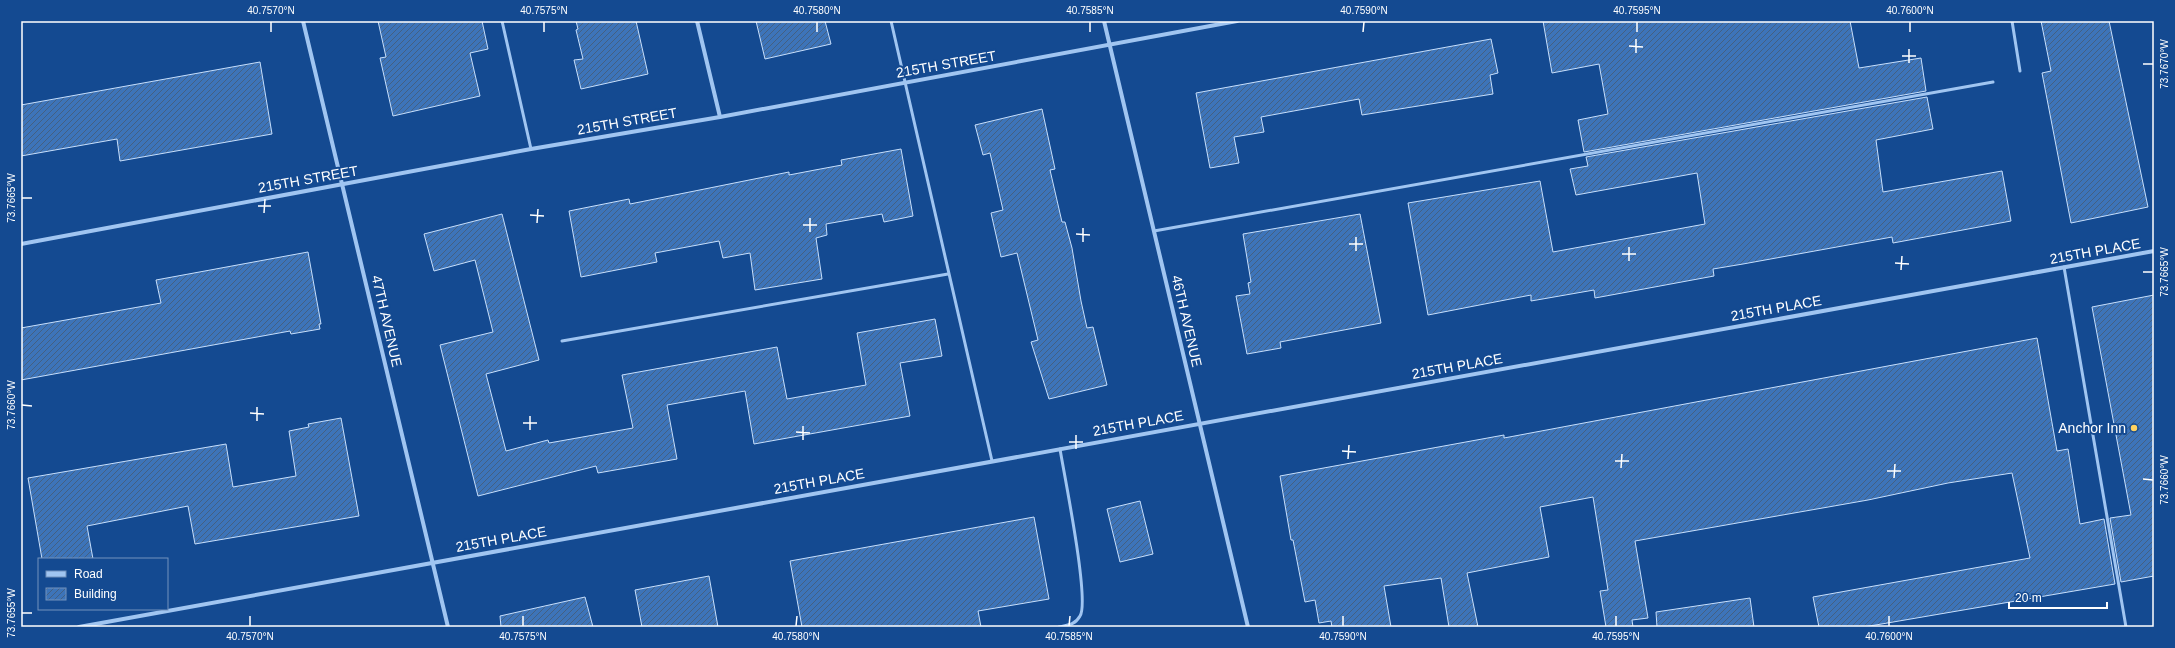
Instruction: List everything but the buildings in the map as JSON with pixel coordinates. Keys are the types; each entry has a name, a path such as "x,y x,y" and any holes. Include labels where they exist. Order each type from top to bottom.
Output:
{"street":[{"name":"47TH AVENUE","path":"303,21 448,627"},
{"path":"697,21 720,116"},
{"name":"46TH AVENUE","path":"1104,21 1248,627"},
{"name":"215TH STREET","path":"21,244 531,148 905,83 1237,21"},
{"name":"215TH PLACE","path":"79,627 2154,251"}],"lane":[{"path":"502,21 531,148"},
{"path":"891,21 992,461"},
{"path":"2012,21 2020,71"},
{"path":"1154,231 1993,82"},
{"path":"2064,267 2126,627"},
{"path":"562,341 948,274"},
{"path":"1059,627 1073,624 1081,616 1083,591 1060,449"}],"place":[{"name":"Anchor Inn","path":"2134,428"}]}
